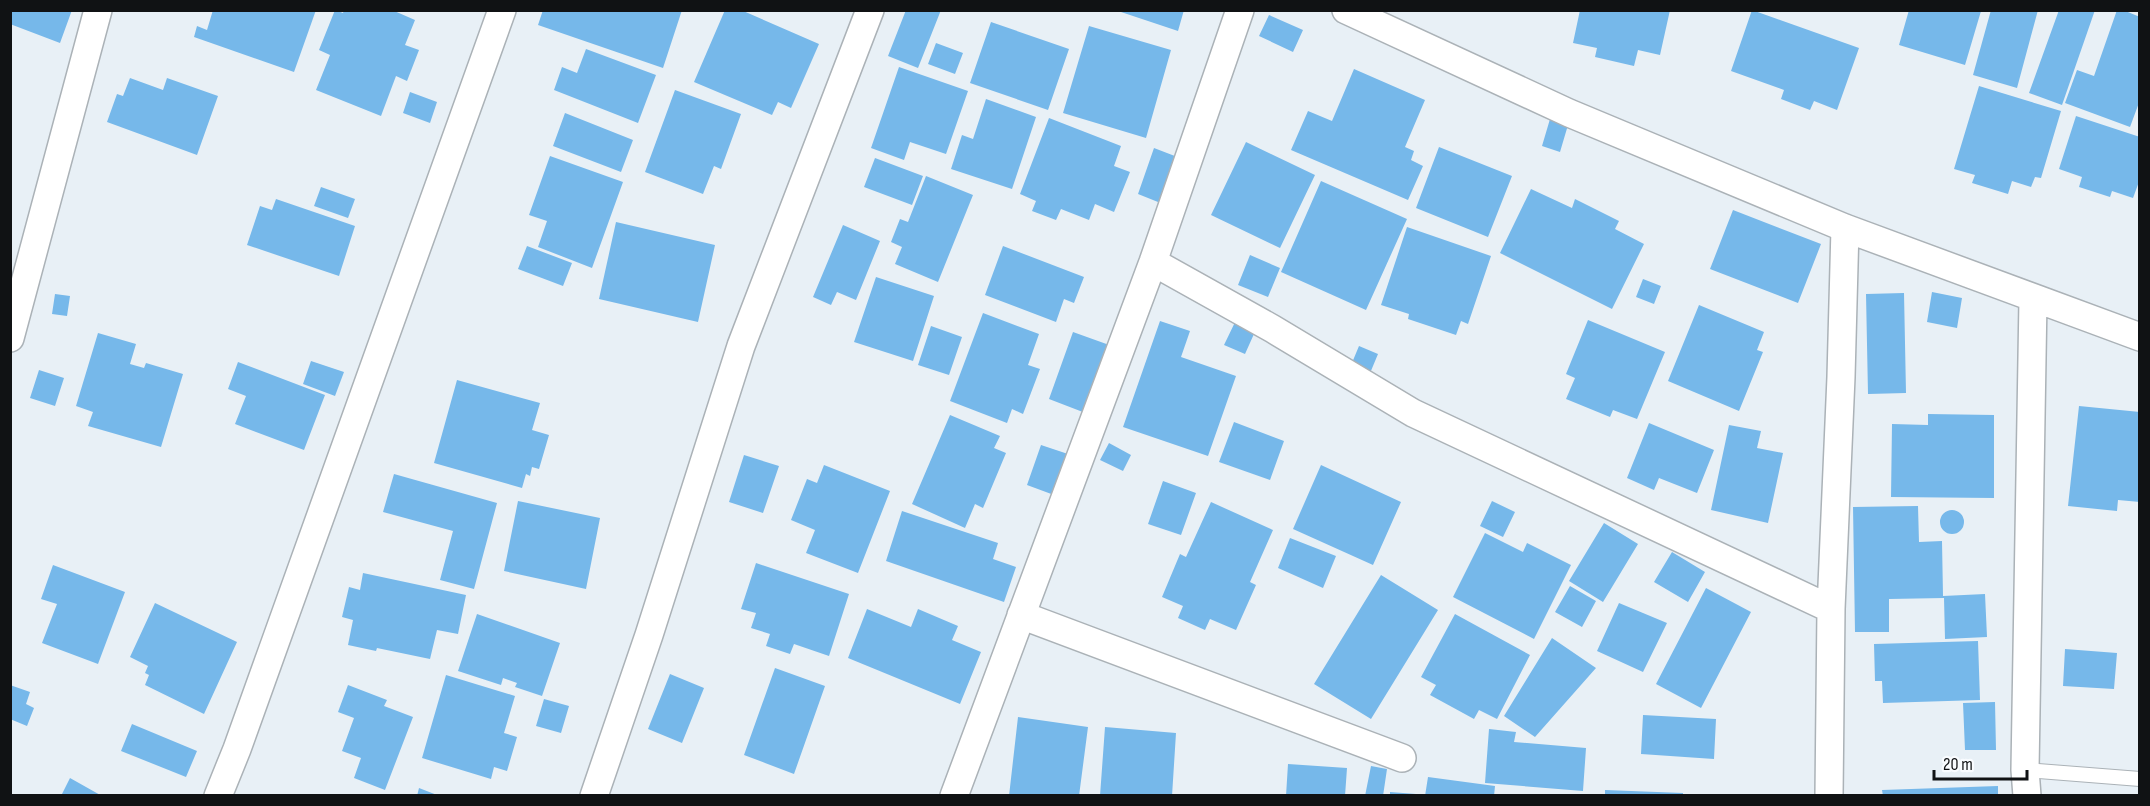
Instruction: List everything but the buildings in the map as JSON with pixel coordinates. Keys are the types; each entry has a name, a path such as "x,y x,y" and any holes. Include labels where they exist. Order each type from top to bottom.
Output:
{"street":[{"path":"10,338 98,10"},
{"path":"218,795 237,749 502,10"},
{"path":"594,795 649,634 741,346 870,10"},
{"path":"954,795 1153,262 1240,10"},
{"path":"1346,10 1569,113 1845,228 2139,337"},
{"path":"1829,795 1831,609 1845,228"},
{"path":"1153,262 1273,329 1413,413 1831,609"},
{"path":"2026,783 2033,299"},
{"path":"1021,615 1402,758"}],"lane":[{"path":"2026,783 2139,779"}]}
